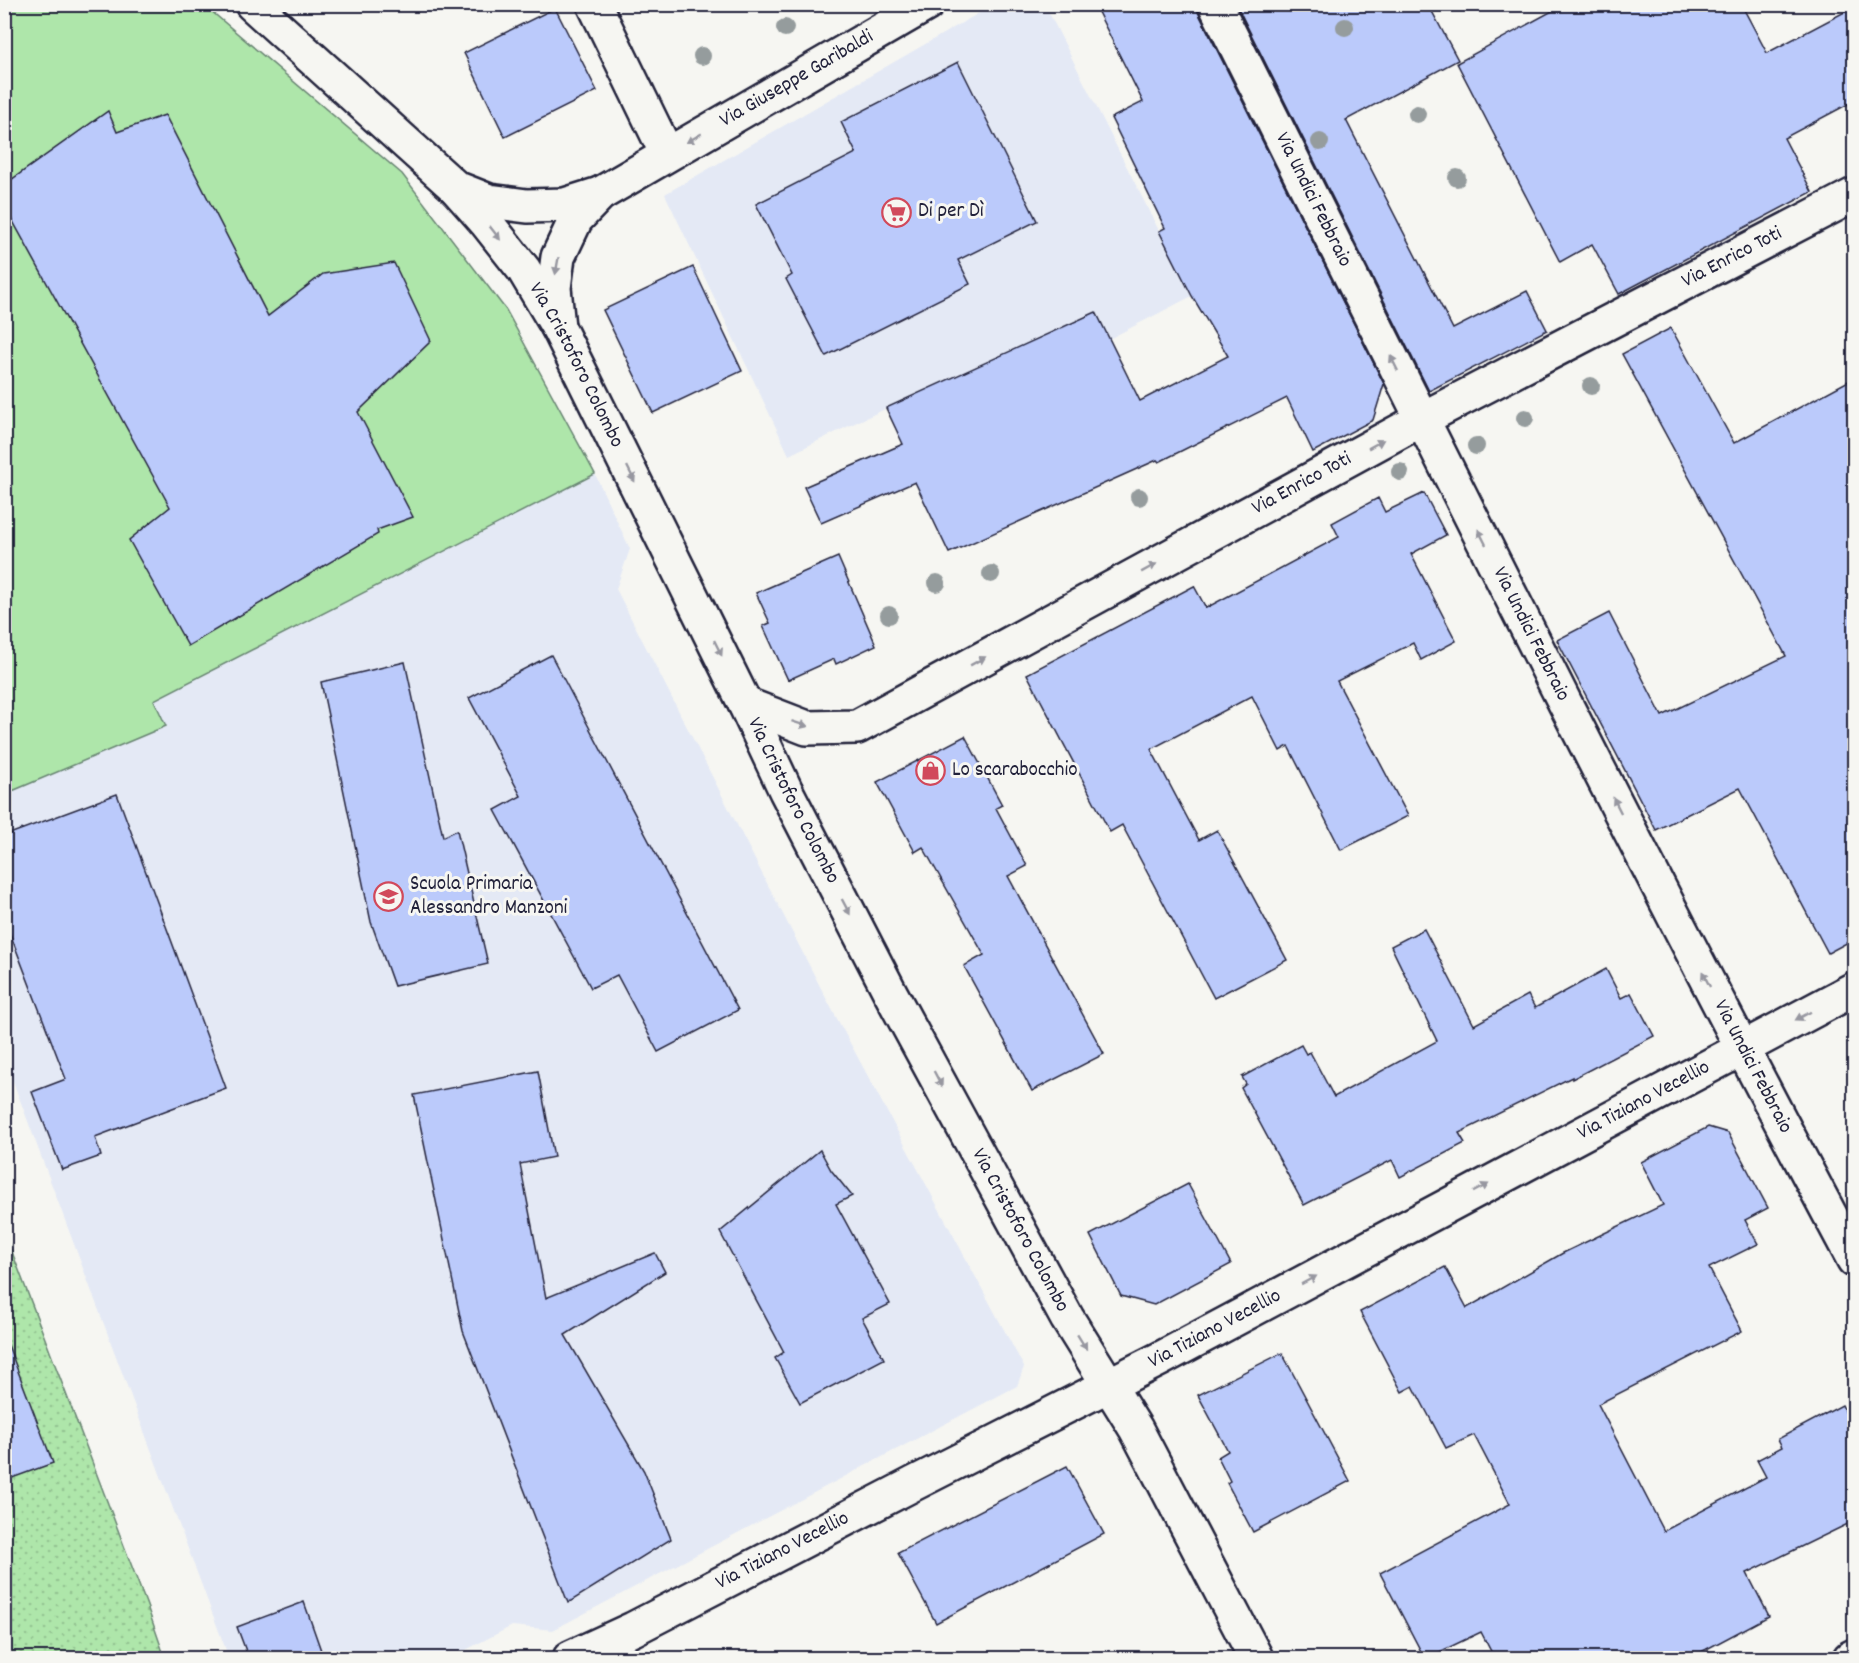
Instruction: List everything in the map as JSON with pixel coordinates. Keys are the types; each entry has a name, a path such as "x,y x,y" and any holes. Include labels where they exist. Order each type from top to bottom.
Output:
{"street":[{"name":"Via Cristoforo Colombo","path":"252,4 456,188 524,270 558,327 786,791 891,994 1067,1318 1136,1429 1256,1659"},
{"path":"594,4 667,154"},
{"name":"Via Giuseppe Garibaldi","path":"456,188 489,201 526,206 565,205 600,194 927,4"},
{"name":"Via Undici Febbraio","path":"1215,4 1422,419 1742,1050 1854,1260"},
{"name":"Via Giuseppe Garibaldi","path":"558,327 554,288 558,257 576,219 600,194"},
{"name":"Via Enrico Toti","path":"745,704 807,728 857,727 1422,419 1854,195"},
{"name":"Via Tiziano Vecellio","path":"570,1659 633,1629 925,1477 1109,1385 1854,989"},
{"path":"1850,1659 1854,1656"}],"shaded area":[{"path":"993,5 1045,5 1192,296 1109,339 1095,312 789,455 665,194"},
{"path":"595,474 630,549 616,589 827,1000 1024,1367 1017,1386 553,1630 512,1626 450,1658 229,1658 5,1060 5,794 166,726 154,700"}],"green space":[{"path":"5,5 204,5 402,174 506,310 595,474 154,700 166,726 5,794"},
{"path":"4,1231 147,1606 165,1658 5,1658"}],"building":[{"path":"1094,4 1197,4 1198,12 1384,384 1373,420 1313,452 1287,398 1159,462 1157,460 949,553 915,482 821,523 804,487 903,444 886,408 1096,312 1140,401 1228,356 1192,296 1159,231 1165,228 1111,118 1143,102"},
{"path":"1236,4 1428,4 1458,60 1346,120 1453,329 1527,291 1547,330 1429,391"},
{"path":"1565,4 1741,4 1767,53 1854,7 1854,101 1784,138 1812,192 1619,294 1592,244 1560,262 1457,63"},
{"path":"555,8 597,91 505,137 464,53"},
{"name":"Di per Dì","path":"958,62 1037,221 958,260 970,284 826,356 786,279 792,275 756,204 856,153 841,122"},
{"path":"108,111 117,132 165,115 268,316 323,274 394,263 431,341 358,412 413,517 377,530 378,534 188,646 129,540 170,507 4,205 4,185"},
{"path":"693,267 742,371 653,413 603,310"},
{"path":"1671,328 1734,443 1854,378 1854,939 1828,953 1740,788 1656,830 1557,640 1609,613 1662,716 1786,656 1622,354"},
{"path":"1424,493 1446,535 1411,554 1456,641 1421,660 1413,643 1337,681 1408,816 1341,850 1288,746 1280,751 1252,696 1151,749 1199,840 1217,830 1287,960 1214,998 1122,825 1110,832 1027,674 1194,586 1206,608 1339,537 1332,523 1378,498 1385,512"},
{"path":"838,557 876,645 836,664 834,659 788,680 763,626 770,623 756,593"},
{"path":"551,655 738,1010 658,1052 617,975 591,988 495,810 521,796 469,698"},
{"path":"405,662 443,837 457,830 488,964 394,986 371,922 321,682"},
{"path":"965,736 1002,805 996,808 1027,866 1008,876 1104,1054 1032,1091 964,966 984,955 923,847 915,852 877,782"},
{"path":"117,794 226,1088 95,1137 101,1156 62,1170 32,1092 66,1079 4,918 4,836"},
{"path":"1424,929 1474,1025 1528,995 1535,1008 1606,969 1621,998 1631,993 1654,1036 1572,1079 1572,1077 1459,1133 1465,1143 1400,1177 1392,1160 1304,1205 1241,1088 1246,1084 1242,1077 1301,1045 1306,1054 1310,1052 1334,1097 1437,1041 1391,946"},
{"path":"538,1071 554,1157 520,1164 546,1298 655,1253 665,1272 565,1335 644,1471 671,1539 568,1603 463,1331 414,1095"},
{"path":"1708,1127 1728,1133 1768,1208 1745,1220 1758,1244 1709,1268 1742,1331 1598,1404 1664,1531 1766,1477 1757,1460 1782,1447 1778,1439 1842,1405 1854,1430 1854,1521 1747,1573 1769,1616 1688,1659 1495,1659 1481,1632 1425,1659 1380,1573 1510,1504 1474,1435 1446,1448 1413,1386 1402,1392 1360,1312 1445,1267 1467,1308 1563,1253 1663,1205 1641,1162"},
{"path":"820,1150 831,1170 852,1196 836,1204 890,1304 862,1318 884,1359 800,1403 775,1358 784,1352 720,1232"},
{"path":"1188,1184 1231,1264 1154,1305 1121,1296 1090,1235"},
{"path":"8,1345 53,1463 4,1481 4,1346"},
{"path":"1282,1353 1350,1481 1253,1532 1227,1483 1230,1481 1218,1457 1228,1451 1198,1395"},
{"path":"1067,1466 1104,1534 936,1623 898,1553"},
{"path":"304,1602 324,1659 249,1659 237,1627"}],"place":[{"name":"Di per Dì","path":"897,212"},
{"name":"Lo scarabocchio","path":"931,771"},
{"name":"Scuola Primaria Alessandro Manzoni","path":"389,897"}]}
